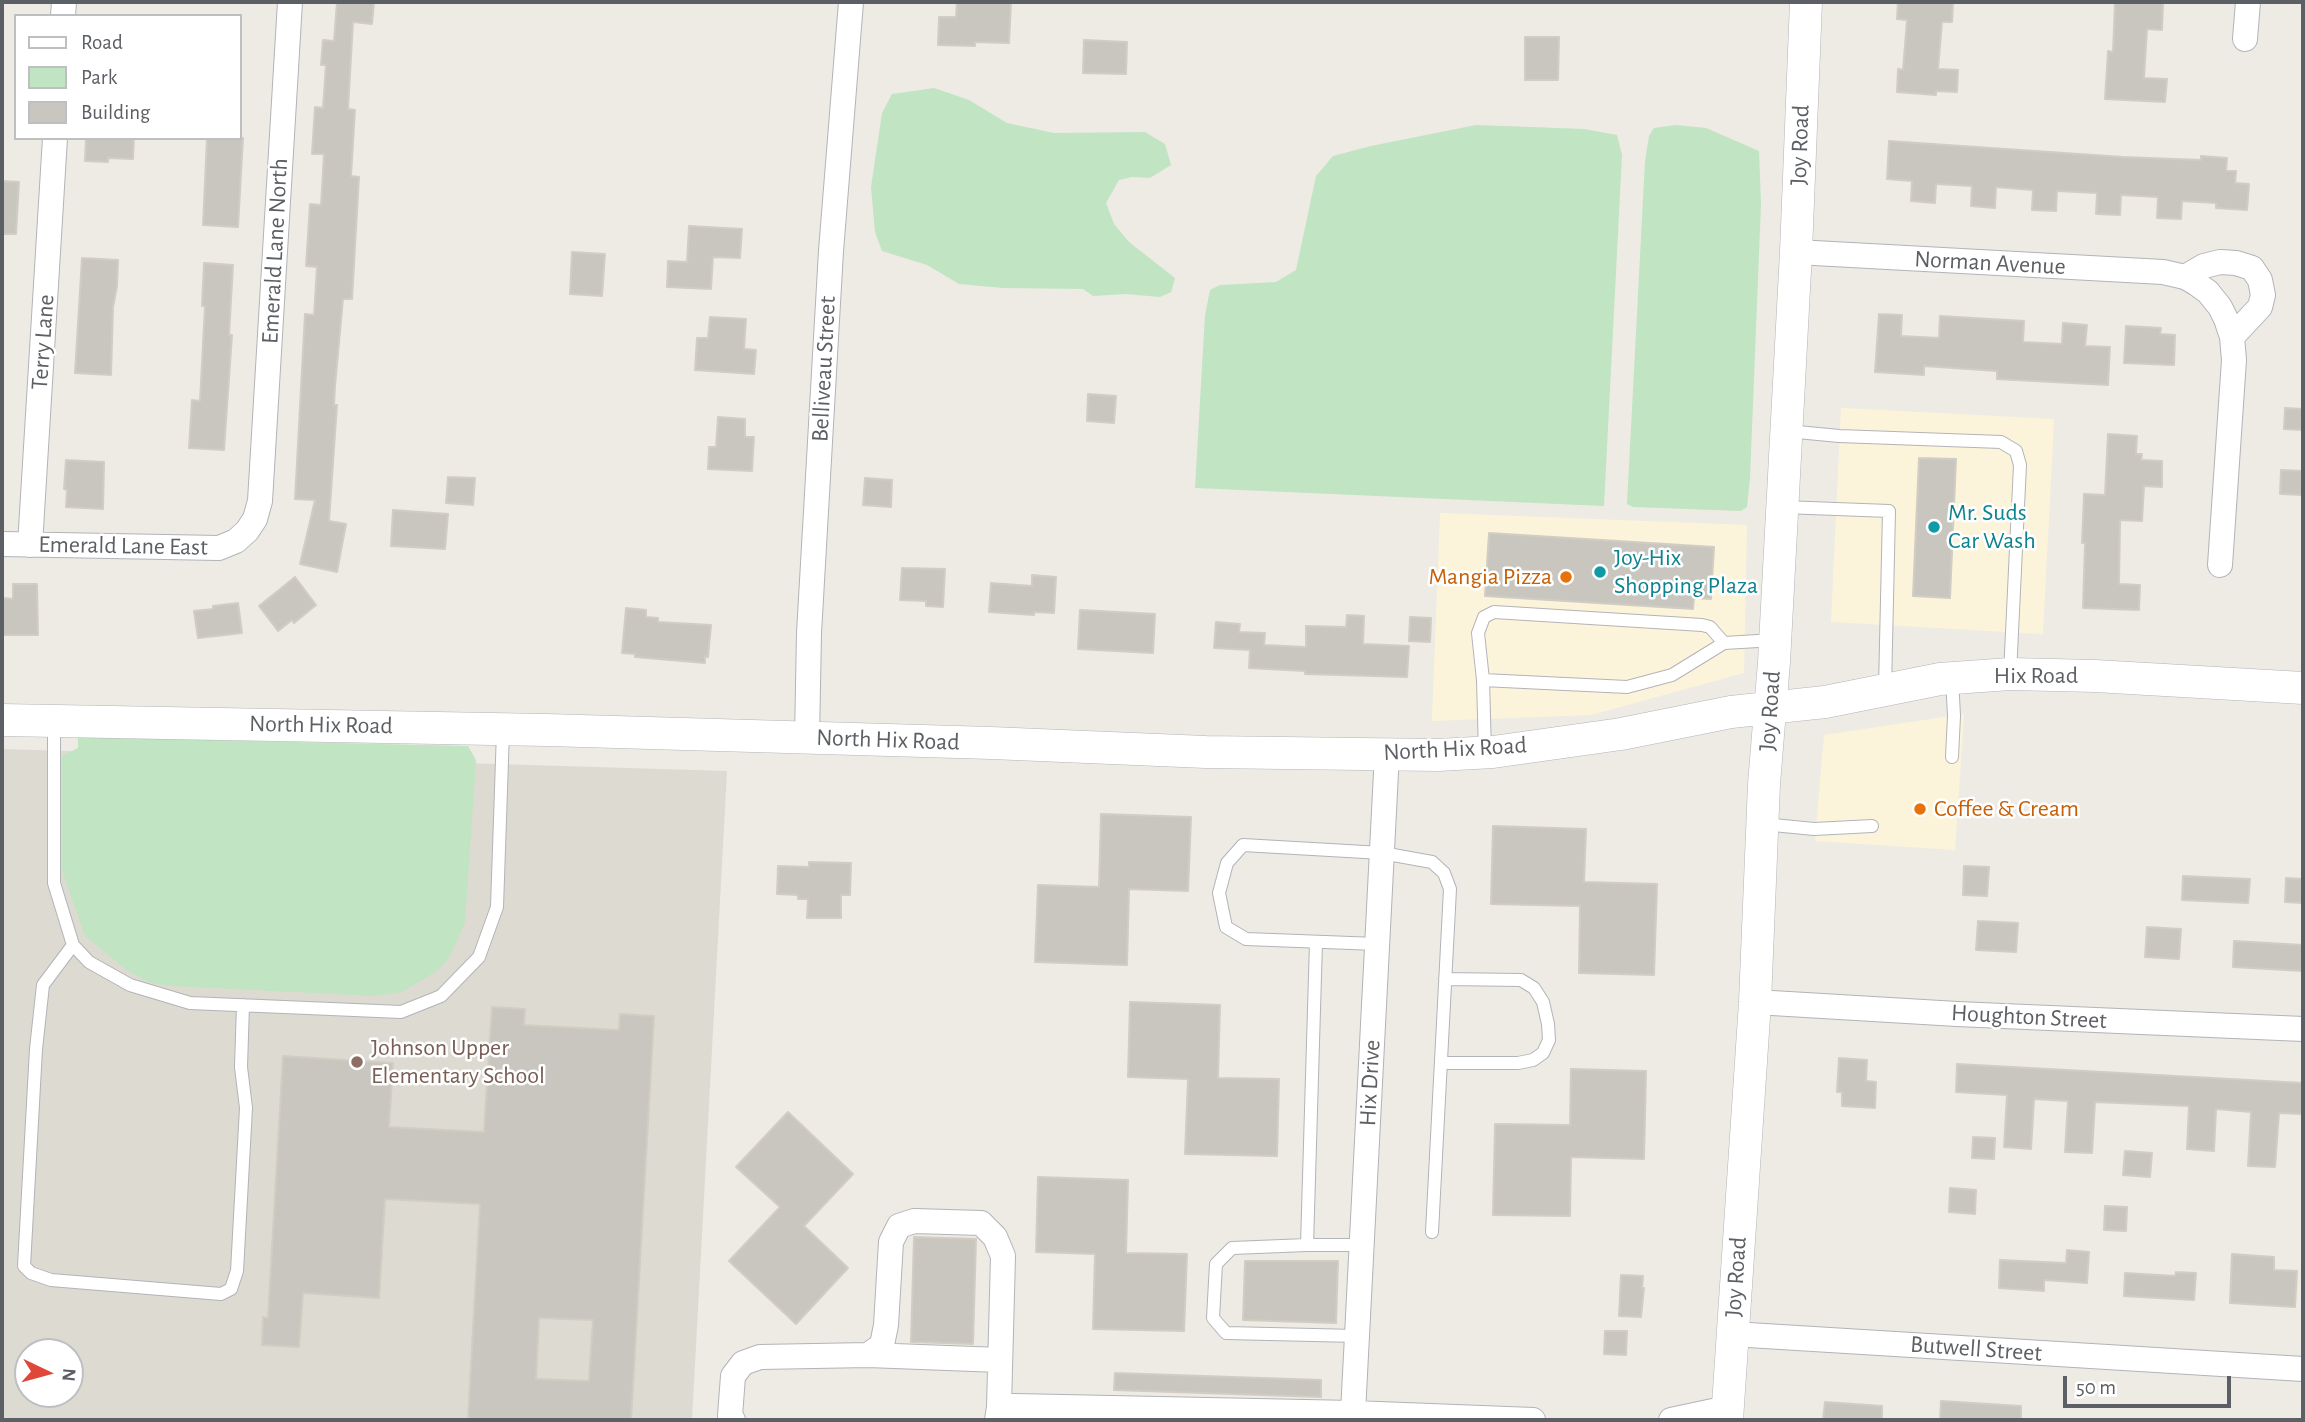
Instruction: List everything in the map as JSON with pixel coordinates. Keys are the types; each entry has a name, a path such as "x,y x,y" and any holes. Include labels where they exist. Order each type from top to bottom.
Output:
{"street":[{"name":"Emerald Lane North","path":"260,501 290,2"},
{"name":"Belliveau Street","path":"807,738 810,633 831,251 850,2"},
{"name":"Joy Road","path":"1727,1414 1755,1002 1796,252 1806,2"},
{"path":"2245,39 2248,2"},
{"name":"Terry Lane","path":"30,545 55,140"},
{"name":"Norman Avenue","path":"1796,252 2163,272 2185,277 2208,292 2220,307 2232,337 2234,360 2220,565"},
{"path":"2185,277 2204,266 2220,262 2252,268 2260,280 2263,295 2260,307 2232,337"},
{"name":"Emerald Lane East","path":"2,544 219,548 236,541 247,531 255,519 260,501"},
{"name":"Hix Road","path":"1771,708 1825,702 1952,678 2010,674 2303,688"},
{"name":"North Hix Road","path":"2,720 503,729 1206,752 1438,755 1485,752 1621,734 1731,712 1771,708"},
{"name":"Hix Drive","path":"1353,1413 1387,753"},
{"name":"Houghton Street","path":"1755,1002 2303,1029"},
{"path":"868,1355 882,1345 886,1325 891,1242 899,1226 914,1221 981,1223 995,1237 1003,1256 998,1414 1353,1413 1532,1420"},
{"name":"Butwell Street","path":"1732,1334 2303,1369"},
{"path":"733,1420 730,1416 733,1376 743,1363 761,1357 868,1355 1000,1360"},
{"path":"1671,1420 1727,1414"}],"lane":[{"path":"1786,431 1839,436 2001,442 2016,451 2020,466 2010,674"},
{"path":"1782,507 1889,511 1885,690"},
{"path":"1485,752 1479,633 1484,617 1494,612 1702,625 1710,627 1724,643"},
{"path":"1483,680 1627,687 1672,675 1724,643 1775,640"},
{"path":"1952,678 1952,757"},
{"path":"54,721 54,883 73,945 89,962 130,985 190,1003 401,1012 441,996 479,957 497,907 503,729"},
{"path":"1763,824 1814,829 1872,827"},
{"path":"1377,944 1246,939 1226,927 1219,893 1227,863 1243,845 1382,853 1432,862 1444,873 1450,889 1432,1232"},
{"path":"1307,1245 1316,942"},
{"path":"73,945 43,985 36,1049 24,1266 31,1273 51,1280 221,1293 231,1289 237,1271 246,1108 241,1067 243,1005"},
{"path":"1441,1063 1518,1063 1532,1060 1543,1053 1549,1040 1543,1002 1534,988 1521,980 1445,979"},
{"path":"1357,1336 1226,1333 1213,1318 1216,1264 1232,1248 1362,1245"}],"shaded area":[{"path":"1841,408 2054,419 2043,634 1831,622"},
{"path":"1440,513 1747,525 1744,673 1591,715 1432,721"},
{"path":"1964,714 1955,850 1815,841 1824,735"},
{"name":"Johnson Upper Elementary School","path":"2,749 727,771 692,1420 2,1420"}],"green space":[{"path":"934,88 969,100 1007,123 1054,133 1145,132 1165,144 1171,165 1150,178 1132,177 1119,180 1106,203 1114,224 1129,242 1175,278 1171,292 1160,297 1126,294 1093,296 1083,289 1003,288 959,284 927,265 882,251 875,232 871,187 882,113 892,94"},
{"path":"1476,125 1584,129 1617,135 1622,155 1604,506 1195,488 1205,315 1210,290 1220,285 1276,282 1296,270 1316,176 1333,156"},
{"path":"1676,125 1706,128 1759,151 1761,204 1750,478 1747,507 1741,511 1633,507 1627,504 1645,161 1649,136 1654,128"},
{"path":"78,737 468,746 476,760 465,922 449,958 437,971 402,992 375,996 171,986 151,983 128,971 85,936 62,870 62,756 78,748"}],"building":[{"path":"337,2 374,2 372,24 353,22 348,109 355,110 351,176 359,177 352,299 343,299 335,386 334,405 337,405 329,521 346,524 337,572 300,564 315,500 295,499 305,314 314,315 317,267 306,266 310,204 321,205 324,154 312,154 315,107 323,108 326,65 321,65 323,40 334,41"},
{"path":"957,2 1011,2 1009,43 938,45 939,17 956,17"},
{"path":"1898,2 1953,2 1952,22 1942,22 1938,69 1958,70 1957,92 1936,91 1936,95 1897,92 1898,69 1903,70 1907,20 1897,19"},
{"path":"2115,2 2163,2 2162,30 2147,29 2144,78 2167,79 2165,102 2105,99 2108,51 2113,52"},
{"path":"1525,37 1559,37 1558,80 1525,80"},
{"path":"1084,40 1127,42 1126,74 1083,73"},
{"path":"243,138 238,227 203,225 207,140"},
{"path":"86,140 134,140 133,159 85,161"},
{"path":"1889,141 2123,157 2201,160 2201,156 2227,158 2226,171 2236,171 2235,183 2249,184 2247,210 2216,208 2216,203 2182,201 2181,219 2157,218 2158,197 2121,195 2120,215 2096,214 2097,193 2057,191 2056,211 2032,210 2033,190 1996,187 1995,208 1971,206 1972,186 1936,184 1935,203 1911,201 1912,181 1887,179"},
{"path":"2,181 19,182 16,234 2,234"},
{"path":"689,226 742,229 740,258 713,257 711,289 667,287 668,261 687,262"},
{"path":"572,252 605,254 602,296 570,294"},
{"path":"82,258 118,260 113,307 111,375 75,373"},
{"path":"204,263 233,265 229,335 232,335 224,450 189,448 192,400 200,401 205,306 202,306"},
{"path":"1879,314 1902,315 1901,336 1939,338 1940,316 2024,321 2023,342 2062,344 2063,323 2087,325 2085,346 2110,347 2108,385 1997,379 1997,371 1924,366 1924,375 1875,372"},
{"path":"710,317 746,319 744,349 756,350 754,374 695,370 697,338 708,338"},
{"path":"2126,326 2161,328 2160,334 2175,335 2174,365 2124,363"},
{"path":"1088,394 1116,396 1114,423 1087,421"},
{"path":"2285,408 2303,409 2303,430 2284,429"},
{"path":"718,417 745,419 745,437 754,437 752,471 708,469 709,447 716,447"},
{"path":"2108,434 2137,436 2136,454 2142,454 2141,460 2162,461 2162,487 2144,486 2142,521 2120,520 2119,584 2140,585 2139,610 2083,608 2084,494 2105,495"},
{"name":"Mr. Suds Car Wash","path":"1919,458 1956,459 1950,598 1913,596"},
{"path":"66,460 104,462 103,509 66,507"},
{"path":"2281,470 2303,471 2303,495 2280,494"},
{"path":"448,477 475,478 473,505 446,503"},
{"path":"865,478 892,480 891,507 863,505"},
{"path":"393,510 448,514 445,549 391,546"},
{"name":"Joy-Hix Shopping Plaza","path":"1489,533 1714,547 1711,599 1694,598 1693,609 1485,596"},
{"path":"902,568 945,569 943,607 926,606 926,601 900,600"},
{"path":"1032,575 1056,577 1054,613 1034,612 1034,615 989,612 991,583 1032,586"},
{"path":"295,577 316,605 294,623 292,620 278,631 259,606"},
{"path":"13,584 37,584 38,635 2,635 2,598 13,599"},
{"path":"238,603 242,633 198,638 194,611"},
{"path":"626,608 646,610 646,617 658,618 658,622 711,625 705,663 635,657 635,654 622,653"},
{"path":"1080,610 1155,614 1153,653 1078,649"},
{"path":"1347,615 1364,616 1363,644 1409,646 1407,677 1305,674 1305,671 1249,668 1250,650 1214,648 1216,622 1240,624 1239,632 1265,633 1264,645 1306,647 1306,626 1346,627"},
{"path":"1410,617 1431,618 1430,642 1409,641"},
{"path":"1101,814 1191,817 1188,891 1129,889 1127,965 1035,962 1038,885 1099,887"},
{"path":"1493,826 1586,829 1584,882 1657,884 1654,975 1579,973 1580,906 1491,904"},
{"path":"809,862 851,863 850,895 841,895 841,918 807,918 808,899 798,899 798,895 777,894 778,866 809,867"},
{"path":"1964,866 1989,867 1987,896 1963,895"},
{"path":"2183,876 2250,879 2248,903 2182,900"},
{"path":"2286,878 2303,879 2303,903 2285,902"},
{"path":"1978,921 2018,923 2016,952 1976,950"},
{"path":"2147,927 2181,929 2179,959 2145,957"},
{"path":"2234,941 2303,945 2303,971 2233,967"},
{"path":"1130,1002 1220,1005 1218,1078 1279,1079 1277,1156 1185,1154 1188,1079 1128,1077"},
{"path":"492,1007 525,1009 524,1025 619,1030 620,1014 654,1016 631,1420 468,1420 480,1204 385,1199 379,1298 303,1293 299,1347 262,1345 263,1317 268,1318 283,1056 393,1063 389,1127 484,1132","holes":["539,1318 593,1320 589,1381 536,1379"]},
{"path":"1839,1058 1867,1060 1866,1081 1876,1082 1875,1108 1842,1106 1842,1092 1837,1092"},
{"path":"1957,1064 2303,1083 2303,1114 2279,1113 2275,1167 2248,1166 2251,1112 2216,1109 2214,1151 2187,1149 2189,1106 2095,1102 2092,1153 2065,1152 2068,1101 2034,1099 2031,1149 2004,1147 2007,1095 1956,1092"},
{"path":"1571,1069 1646,1071 1644,1159 1571,1157 1570,1216 1493,1215 1495,1124 1570,1125"},
{"path":"788,1112 853,1174 804,1226 848,1268 796,1324 729,1261 780,1207 736,1167"},
{"path":"1973,1137 1995,1138 1994,1159 1972,1158"},
{"path":"2125,1151 2152,1153 2150,1177 2123,1175"},
{"path":"1038,1177 1128,1180 1126,1253 1187,1254 1184,1331 1093,1329 1095,1254 1036,1252"},
{"path":"1950,1188 1976,1190 1975,1214 1949,1212"},
{"path":"2105,1206 2127,1207 2126,1231 2104,1230"},
{"path":"914,1237 976,1239 973,1344 911,1342"},
{"path":"2067,1250 2089,1252 2087,1283 2044,1280 2044,1291 1999,1288 2000,1260 2066,1263"},
{"path":"2232,1254 2274,1257 2274,1270 2297,1271 2295,1307 2230,1303"},
{"path":"1245,1261 1338,1261 1336,1323 1243,1320"},
{"path":"2176,1272 2196,1273 2194,1300 2124,1296 2125,1273 2175,1276"},
{"path":"1621,1275 1643,1276 1641,1317 1619,1316"},
{"path":"1605,1331 1627,1331 1626,1355 1604,1354"},
{"path":"1115,1373 1321,1380 1321,1397 1114,1390"},
{"path":"1941,1401 2021,1406 2021,1420 1940,1420"},
{"path":"1825,1402 1882,1406 1882,1420 1823,1420"}],"place":[{"name":"Mr. Suds Car Wash","path":"1934,527"},
{"name":"Joy-Hix Shopping Plaza","path":"1600,572"},
{"name":"Mangia Pizza","path":"1566,577"},
{"name":"Coffee & Cream","path":"1920,809"},
{"name":"Johnson Upper Elementary School","path":"357,1062"}]}
